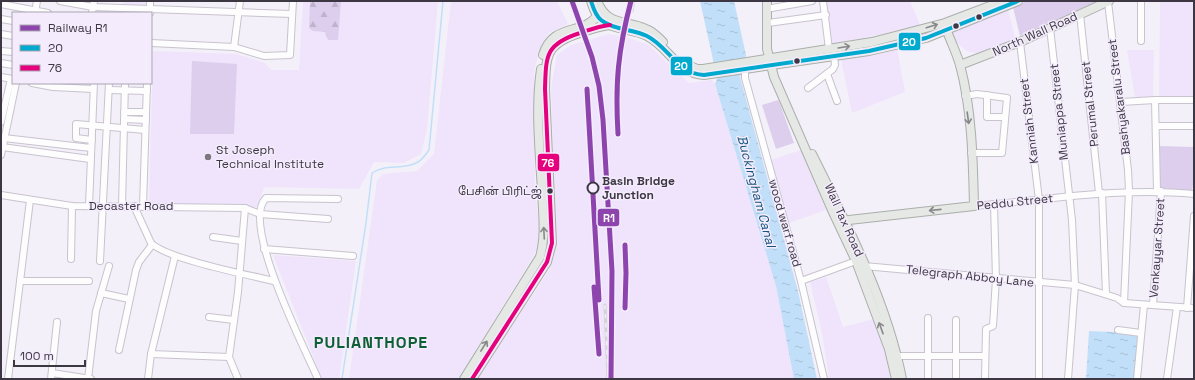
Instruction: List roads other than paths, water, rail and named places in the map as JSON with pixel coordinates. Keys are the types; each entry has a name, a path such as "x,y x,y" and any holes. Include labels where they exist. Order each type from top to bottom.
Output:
{"main road":[{"path":"591,1 597,16 613,24 633,28 647,36 656,42 684,70 694,74 926,38 947,31 1018,1"},
{"path":"598,1 604,14 613,24"},
{"path":"868,47 945,23 1003,1"},
{"name":"North Wall Road","path":"960,65 1020,42 1108,1"},
{"name":"Wall Tax Road","path":"766,5 768,23 767,49 841,221 889,349 896,379"},
{"path":"592,26 597,16"},
{"path":"464,379 540,257 545,239 543,140 545,70 552,48 568,33 592,26 613,24"},
{"path":"947,31 960,65 965,96 971,153 974,206"},
{"path":"472,379 547,262 552,243 543,140"},
{"name":"Peddu Street","path":"841,221 974,206"},
{"name":"Wall Tax Road","path":"841,221 864,266 886,319 898,356 902,379"}],"street":[{"path":"1,4 35,12 37,1"},
{"path":"60,1 93,7 150,11 292,14"},
{"path":"150,1 150,11"},
{"path":"234,47 240,12 240,1"},
{"path":"152,43 234,47 264,56 290,55 293,1"},
{"path":"766,5 812,1"},
{"path":"808,88 828,74 835,65 823,1"},
{"name":"Bashyakaralu Street","path":"1108,1 1121,102 1130,191 1124,304"},
{"path":"1141,1 1141,41"},
{"name":"Perumal Street","path":"1080,14 1101,193 1106,294"},
{"path":"768,23 826,16"},
{"path":"1,19 12,21"},
{"name":"Muniappa Street","path":"1050,28 1072,220 1075,285 1068,379"},
{"path":"1,34 12,36"},
{"name":"Kanniah Street","path":"1020,42 1038,200 1039,379"},
{"path":"1,51 12,52"},
{"path":"1,63 12,65"},
{"name":"wood warf road","path":"745,66 745,78 801,281 824,379"},
{"path":"828,74 837,101"},
{"path":"1,77 12,80"},
{"path":"1,122 12,84"},
{"path":"1,155 12,84"},
{"path":"37,84 53,87 94,86 89,206"},
{"path":"122,206 125,84"},
{"path":"143,206 147,84"},
{"path":"100,261 109,86 125,91 147,91"},
{"path":"965,96 987,95 1007,98 1004,117 1002,153 971,153"},
{"path":"987,95 987,117 1004,117"},
{"name":"Venkayyar Street","path":"1154,305 1159,191 1155,100"},
{"path":"1121,102 1194,100"},
{"path":"124,112 146,112"},
{"path":"124,119 146,120"},
{"path":"92,140 75,137 76,124 146,130"},
{"path":"1156,126 1194,126"},
{"path":"4,138 91,148"},
{"path":"2,148 90,160"},
{"name":"Peddu Street","path":"974,206 1038,200 1069,195 1130,191 1194,191"},
{"name":"Decaster Road","path":"1,195 72,206 245,208 260,214 328,219"},
{"path":"318,379 274,281 264,249 260,214 262,201 266,198 338,199"},
{"path":"8,379 30,200"},
{"path":"985,379 986,329 993,326 996,279 994,204"},
{"path":"71,259 72,206"},
{"path":"134,206 152,245 176,256 274,281"},
{"path":"238,379 229,357 238,292 245,208"},
{"path":"1187,308 1194,216"},
{"path":"213,237 242,242"},
{"path":"119,350 129,299 139,262 152,245"},
{"path":"264,249 353,256"},
{"path":"148,379 151,354 176,256"},
{"path":"801,281 856,261"},
{"path":"56,322 51,376 89,379 96,311 109,266"},
{"name":"Telegraph Abboy Lane","path":"864,266 1039,283 1075,285 1118,298 1124,304"},
{"path":"20,281 89,281"},
{"path":"101,293 129,299"},
{"path":"1124,304 1194,308"},
{"path":"1137,379 1144,305"},
{"path":"1167,379 1177,307"},
{"path":"209,317 234,320"},
{"path":"928,318 928,379"},
{"path":"956,320 956,379"},
{"path":"1118,330 1141,333"},
{"path":"151,354 229,357"},
{"path":"898,356 985,356"}],"water":[{"name":"Buckingham Canal","path":"700,1 734,1 746,55 740,77 798,291 817,379 794,379 776,286 715,84 717,78"},
{"path":"1089,331 1138,333 1136,379 1086,379"}],"waterway":[{"path":"342,379 366,223 372,173 383,168 412,165 421,160 429,150 443,1"}],"railway":[{"path":"632,11 634,1"},
{"path":"605,305 608,379"}],"rail line":[{"name":"R1","path":"572,1 592,57 599,86 603,120 612,271 611,379"},
{"name":"R1","path":"618,134 618,67 623,35 631,1"},
{"name":"R1","path":"587,89 599,300"},
{"name":"R1","path":"625,245 625,308"},
{"name":"R1","path":"594,287 599,354"}],"place":[{"name":"St Joseph Technical Institute","path":"208,157"},
{"name":"Basin Bridge Junction","path":"593,188"},
{"name":"பேசின் பிரிட்ஜ்","path":"550,191"}],"district":[{"name":"PULIANTHOPE","path":"371,342"}]}
